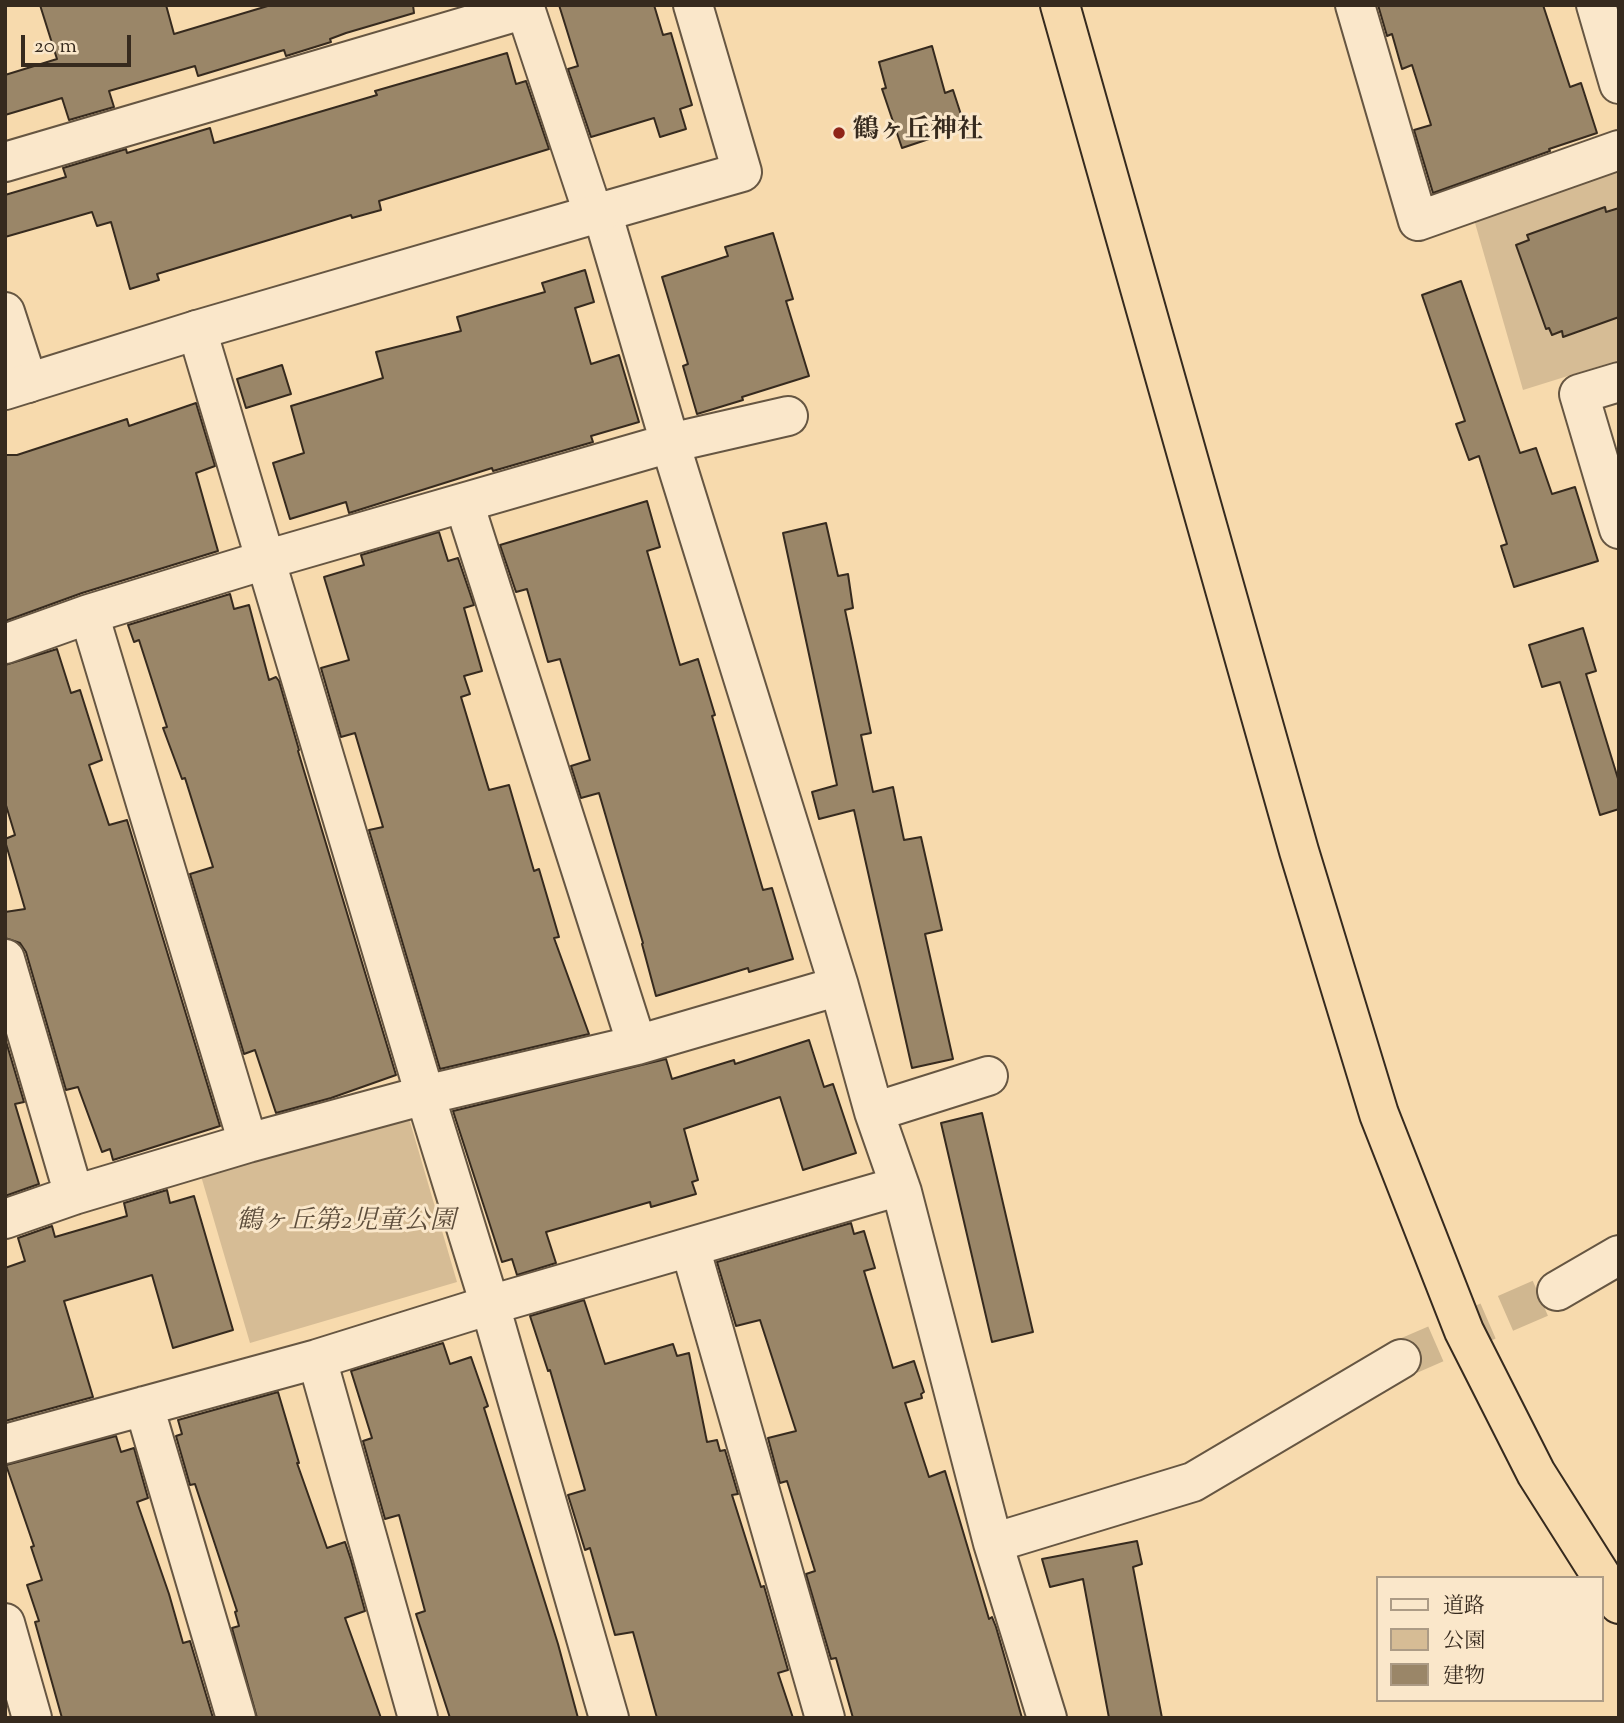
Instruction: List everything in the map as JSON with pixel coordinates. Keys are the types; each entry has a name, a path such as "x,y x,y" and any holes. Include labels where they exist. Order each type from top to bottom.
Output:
{"highway":[{"path":"1060,5 1299,851 1379,1114 1464,1331 1536,1473 1601,1576"},
{"path":"1603,1579 1619,1604"}],"street":[{"path":"5,312 17,387 197,330 742,172 693,5"},
{"path":"1355,5 1418,221 1619,150"},
{"path":"1596,5 1619,85"},
{"path":"5,162 525,7 598,214 839,986 874,1112 900,1186 993,1543 1047,1718"},
{"path":"197,330 490,1305 609,1718"},
{"path":"1619,382 1579,394 1619,530"},
{"path":"5,644 89,614 265,560 670,443 788,416"},
{"path":"464,503 637,1045"},
{"path":"89,614 248,1143"},
{"path":"5,959 74,1195"},
{"path":"5,1219 74,1195 248,1143 425,1094 637,1045 839,986"},
{"path":"874,1112 988,1076"},
{"path":"5,1444 317,1359 490,1305 900,1186"},
{"path":"690,1247 825,1718"},
{"path":"1558,1291 1619,1255"},
{"path":"317,1359 418,1718"},
{"path":"993,1543 1193,1482 1401,1359"},
{"path":"144,1406 236,1718"},
{"path":"5,1623 12,1670 32,1718"}],"green space":[{"path":"1619,166 1619,360 1523,390 1473,216"},
{"name":"鶴ヶ丘第2児童公園","path":"408,1115 457,1282 250,1343 201,1176"}],"building":[{"path":"40,5 166,5 174,34 271,5 413,5 414,13 346,33 330,39 331,42 286,56 284,50 198,76 195,66 109,91 114,107 69,120 62,98 5,115 5,75 57,59"},
{"path":"559,5 654,5 663,35 671,33 692,105 680,109 686,129 660,137 654,118 591,137 568,69 578,66"},
{"path":"1378,5 1543,5 1570,87 1581,83 1597,133 1433,193 1414,130 1431,125 1412,65 1402,69 1392,34 1387,36"},
{"path":"932,46 945,93 953,90 965,127 902,148 882,89 886,88 879,62"},
{"path":"507,53 516,84 526,81 549,149 379,201 381,210 352,218 351,215 157,274 159,280 130,289 111,222 97,226 92,212 5,237 5,195 66,177 63,168 126,149 127,153 210,128 214,143 377,95 375,91"},
{"path":"1605,207 1606,212 1619,208 1619,317 1563,337 1562,331 1552,335 1549,328 1546,329 1516,245 1529,240 1527,235"},
{"path":"773,233 793,299 786,301 809,376 697,414 683,366 688,364 662,277 728,256 725,247"},
{"path":"585,270 594,302 575,308 591,364 619,355 639,422 591,436 593,442 493,471 492,468 349,513 346,502 290,519 273,463 304,453 291,406 383,378 376,352 461,331 457,317 545,292 542,283"},
{"path":"1461,281 1520,453 1536,448 1552,494 1575,487 1598,561 1514,587 1501,546 1507,544 1479,456 1469,460 1456,424 1465,421 1422,295"},
{"path":"282,365 291,394 246,408 237,379"},
{"path":"196,403 215,466 196,473 218,551 82,593 5,621 5,455 17,455 127,419 129,426"},
{"path":"647,501 660,547 647,551 680,665 698,659 763,890 772,888 793,959 749,972 748,968 656,996 599,793 581,798 571,766 590,760 560,659 548,662 527,589 516,592 500,545"},
{"path":"826,523 838,576 848,574 853,608 845,610 871,733 861,735 873,792 893,787 904,840 921,837 942,930 925,934 953,1059 912,1068 854,810 819,819 812,792 837,785 783,533"},
{"path":"439,532 448,561 458,558 474,605 464,608 482,671 464,676 470,694 461,697 489,790 509,785 534,871 539,869 559,937 554,938 589,1034 440,1069 369,830 383,827 355,733 341,737 321,668 349,660 324,577 364,565 361,555"},
{"path":"230,594 234,609 249,605 269,680 276,677 279,681 396,1075 331,1098 276,1113 255,1050 244,1054 190,874 213,867 185,778 182,779 163,728 167,727 139,640 134,642 128,625"},
{"path":"1583,628 1596,671 1586,674 1619,782 1619,809 1600,815 1560,682 1542,687 1529,645"},
{"path":"57,649 71,693 80,690 102,760 89,765 109,825 127,820 220,1126 113,1160 110,1149 102,1152 78,1087 66,1090 26,952 20,943 5,938 5,912 25,909 5,841 15,835 5,802 5,665"},
{"path":"5,1038 24,1102 15,1104 39,1184 5,1196"},
{"path":"809,1040 824,1087 833,1084 856,1153 803,1170 780,1097 684,1129 698,1180 692,1182 696,1194 651,1207 650,1202 546,1232 556,1263 517,1275 512,1259 502,1262 453,1111 666,1059 672,1079 734,1060 735,1064"},
{"path":"982,1113 1033,1332 992,1342 941,1123"},
{"path":"167,1190 170,1203 194,1196 233,1330 173,1348 152,1275 64,1301 93,1397 5,1421 5,1268 25,1261 18,1238 52,1226 55,1237 127,1216 124,1203"},
{"path":"851,1223 854,1234 864,1231 875,1268 864,1271 893,1368 914,1361 924,1392 921,1394 922,1398 905,1403 929,1477 945,1471 989,1619 992,1617 996,1627 1022,1718 853,1718 836,1658 831,1659 806,1574 815,1571 787,1481 780,1483 768,1438 796,1431 760,1320 736,1326 717,1262"},
{"path":"584,1300 605,1364 673,1344 677,1356 689,1353 707,1442 717,1440 720,1451 725,1450 738,1494 732,1495 761,1587 764,1586 788,1670 778,1673 793,1718 657,1718 633,1632 615,1635 590,1548 585,1550 568,1495 585,1490 550,1370 548,1371 530,1316"},
{"path":"443,1343 450,1364 471,1357 488,1406 484,1408 558,1644 578,1718 450,1718 416,1614 425,1611 399,1515 385,1519 363,1441 372,1438 351,1371"},
{"path":"278,1392 297,1463 327,1548 345,1542 351,1560 365,1611 345,1618 381,1718 257,1718 232,1628 239,1626 235,1612 237,1611 195,1484 190,1485 176,1436 182,1434 178,1420"},
{"path":"116,1436 121,1452 134,1448 148,1498 137,1502 183,1643 190,1641 213,1718 62,1718 35,1622 39,1621 27,1585 42,1580 31,1547 34,1546 6,1465"},
{"path":"1137,1541 1142,1564 1133,1567 1162,1718 1109,1718 1083,1579 1050,1587 1042,1559"}],"tunnel":[{"path":"1401,1359 1557,1291"}],"place":[{"name":"鶴ヶ丘神社","path":"839,133"}]}
